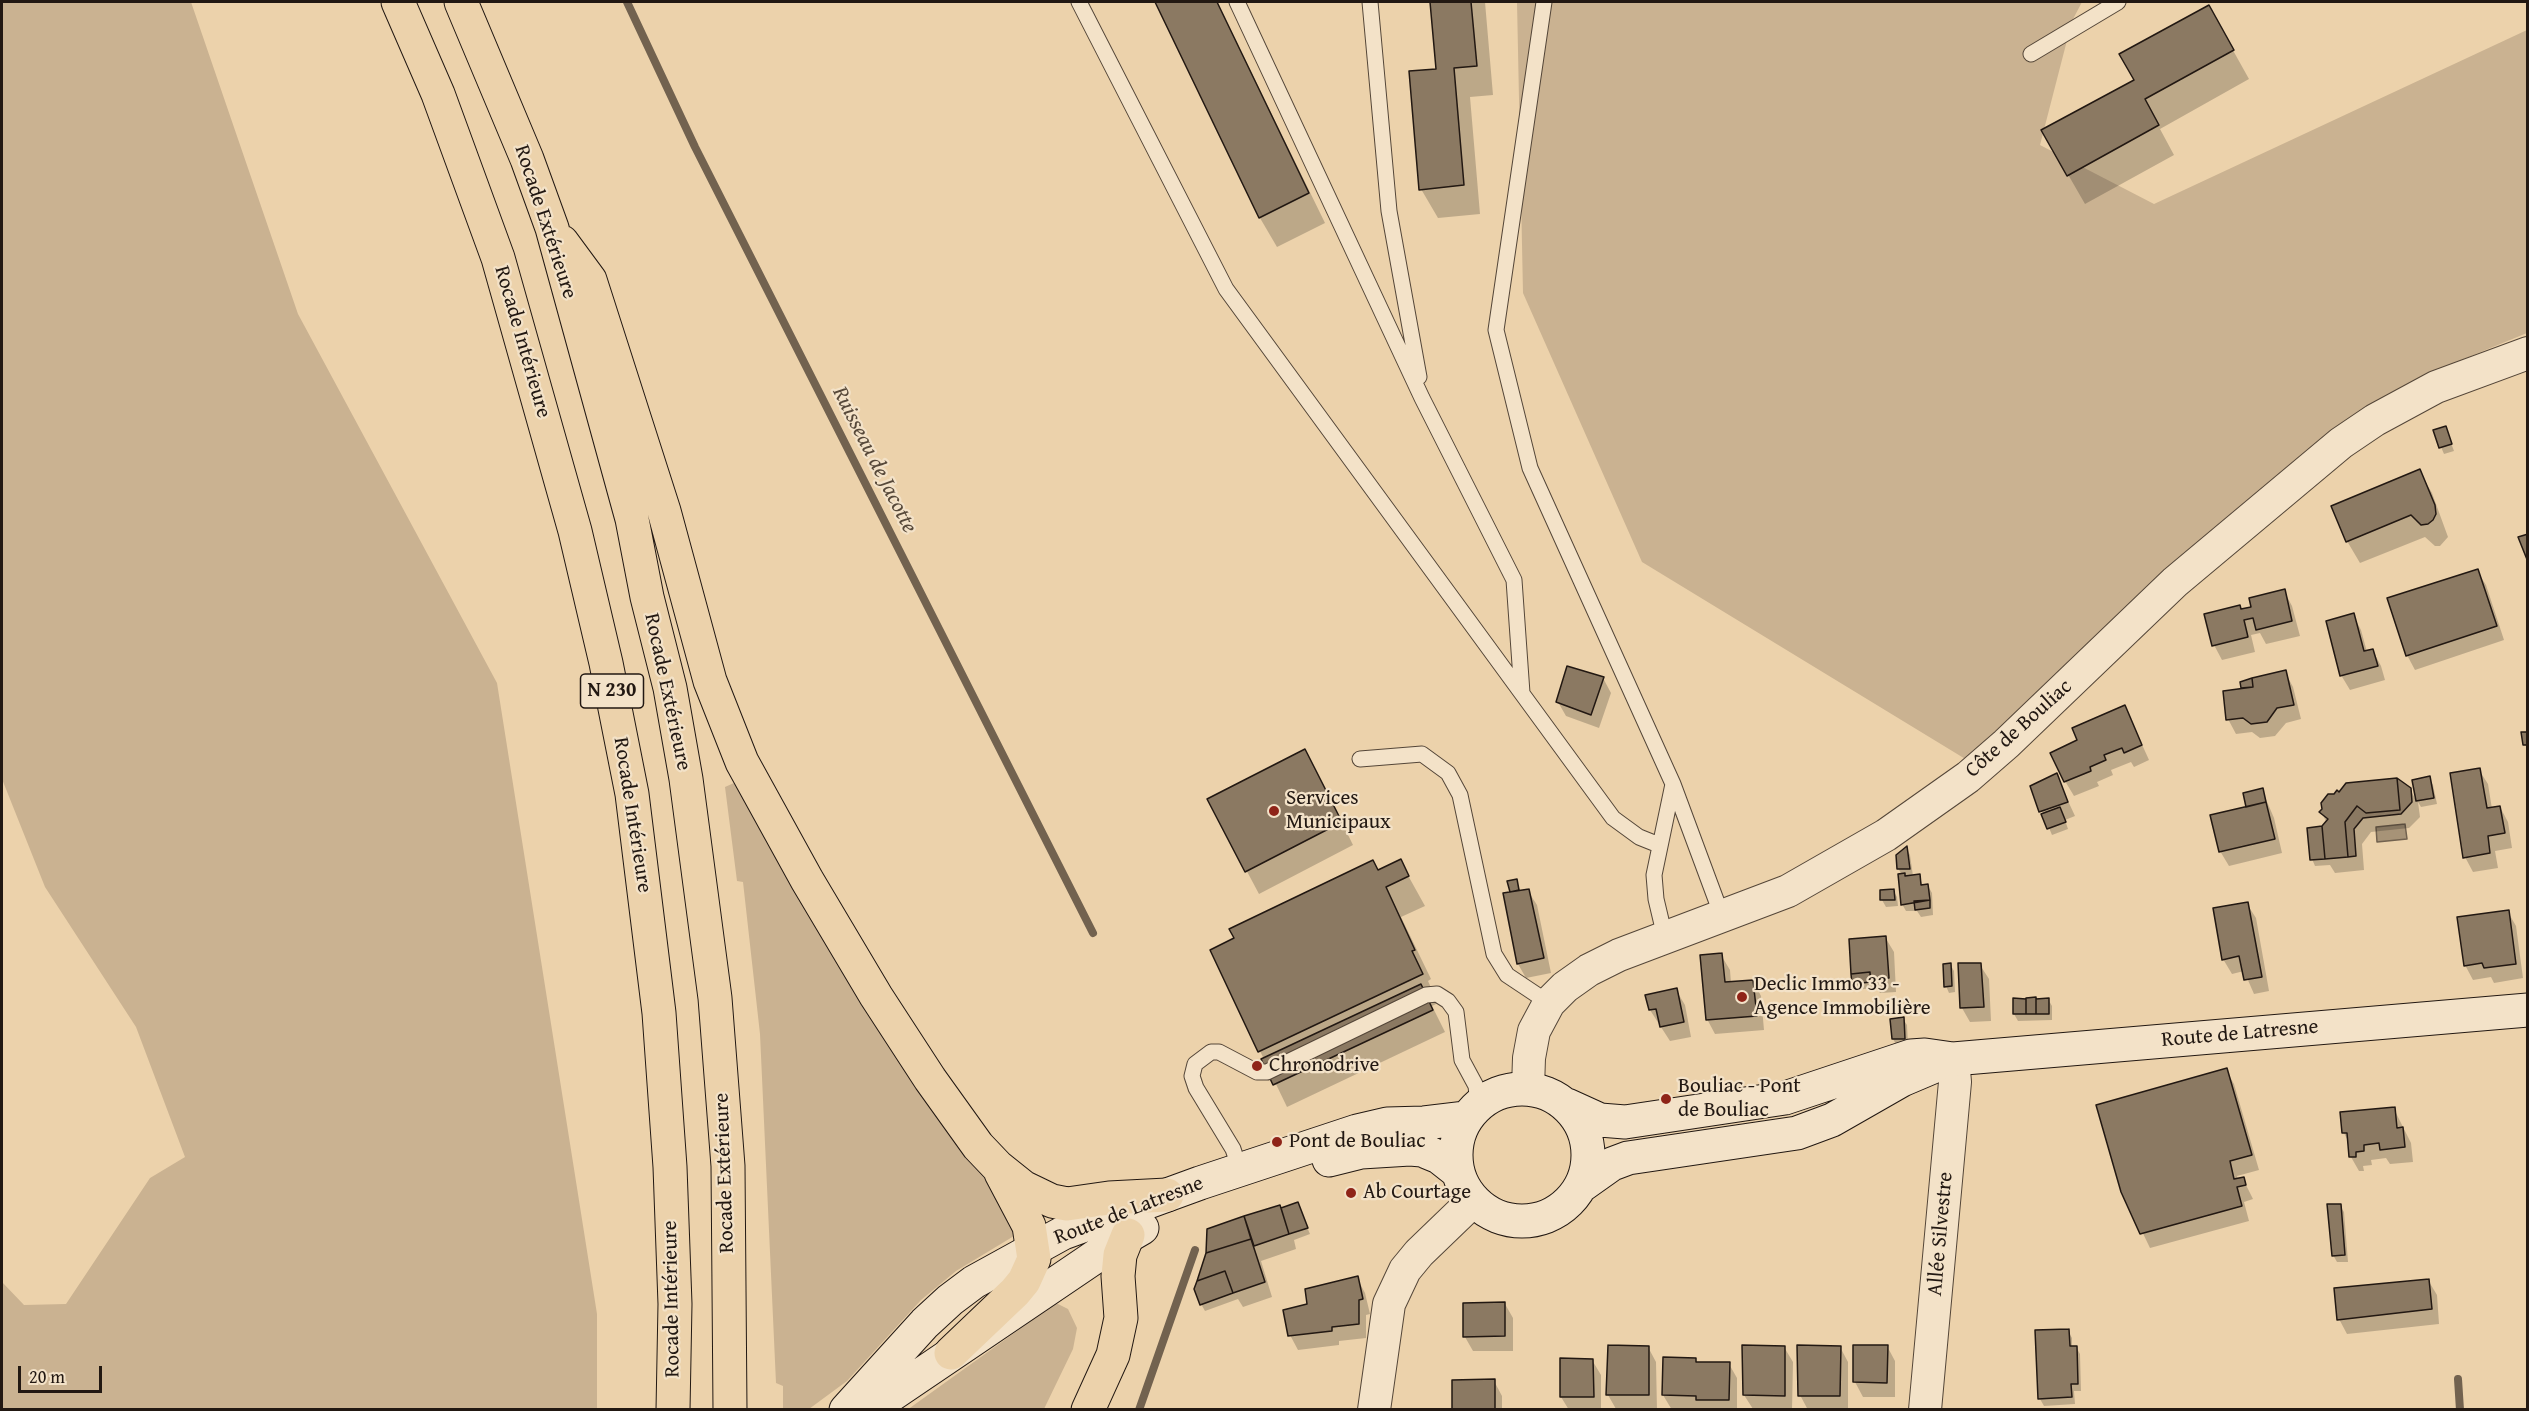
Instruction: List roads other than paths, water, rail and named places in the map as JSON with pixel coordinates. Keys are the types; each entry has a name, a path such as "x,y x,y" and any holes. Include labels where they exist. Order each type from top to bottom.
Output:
{"highway":[{"name":"Rocade Intérieure","path":"398,2 438,94 498,258 575,531 613,696 632,794 659,1013 675,1304 673,1410"},
{"name":"Rocade Extérieure","path":"461,2 527,159 552,228 632,519 647,597 670,688 686,779 715,998 728,1166 730,1410"},
{"path":"552,228 590,280 664,511 710,681 742,762 807,880 882,1005 978,1146 998,1167 1023,1187 1052,1201 1085,1203 1109,1198 1167,1195"},
{"path":"951,1353 1024,1281 1034,1259 1029,1226 998,1167"},
{"path":"1088,1410 1113,1355 1120,1318 1118,1276 1120,1255 1128,1236"}],"street":[{"name":"Côte de Bouliac","path":"1528,1088 1529,1058 1534,1031 1549,1003 1565,987 1596,966 1799,886 1886,836 1936,801 2006,744 2175,582 2342,443 2375,420 2436,387 2528,353"},
{"name":"Route de Latresne","path":"1567,1105 1600,1120 1625,1122 1785,1098 1911,1056 1925,1055 1953,1059 2528,1010"},
{"name":"Route de Latresne","path":"1581,1186 1612,1164 1628,1158 1797,1133 1851,1110 1902,1080 1953,1059"},
{"name":"Allée Silvestre","path":"1925,1410 1955,1082 1953,1059"},
{"path":"1837,1080 1851,1110"},
{"path":"1528,1088 1549,1093 1567,1105 1581,1122 1588,1143 1588,1165 1581,1186 1568,1203 1551,1215 1530,1221 1509,1221 1490,1214 1473,1201 1460,1182 1455,1159 1457,1138 1472,1111 1493,1095 1510,1089 1528,1088"},
{"name":"Route de Latresne","path":"846,1410 925,1323 950,1300 974,1282 1063,1233 1167,1195 1357,1131 1387,1124 1425,1123 1472,1111"},
{"name":"Route de Latresne","path":"869,1410 1128,1236 1204,1200 1322,1162 1361,1152 1422,1150 1439,1157 1458,1172"},
{"path":"1374,1410 1382,1342 1389,1304 1393,1295 1405,1270 1419,1253 1473,1201"}],"lane":[{"path":"1079,2 1226,289 1613,818 1639,837 1659,845"},
{"path":"1237,2 1422,398 1514,580 1522,693"},
{"path":"1370,2 1389,211 1422,398"},
{"path":"1544,2 1496,330 1530,468 1673,784 1722,916"},
{"path":"2031,54 2118,2"},
{"path":"1360,759 1422,754 1448,773 1460,795 1494,954 1507,975 1549,1003"},
{"path":"1665,937 1656,899 1654,875 1673,784"},
{"path":"1240,1170 1233,1149 1196,1088 1192,1076 1195,1064 1211,1052 1219,1052 1257,1072 1267,1072 1426,995 1437,994 1448,1001 1456,1012 1462,1060 1476,1086 1472,1111"}],"waterway":[{"name":"Ruisseau de Jacotte","path":"627,2 695,147 1093,933"},
{"name":"Ruisseau de Jacotte","path":"1139,1410 1195,1250"},
{"path":"2458,1379 2460,1410"}],"place":[{"name":"Services Municipaux","path":"1274,811"},
{"name":"Declic Immo 33 - Agence Immobilière","path":"1742,997"},
{"name":"Chronodrive","path":"1257,1066"},
{"name":"Bouliac - Pont de Bouliac","path":"1666,1099"},
{"name":"Pont de Bouliac","path":"1277,1142"},
{"name":"Ab Courtage","path":"1351,1193"}]}
